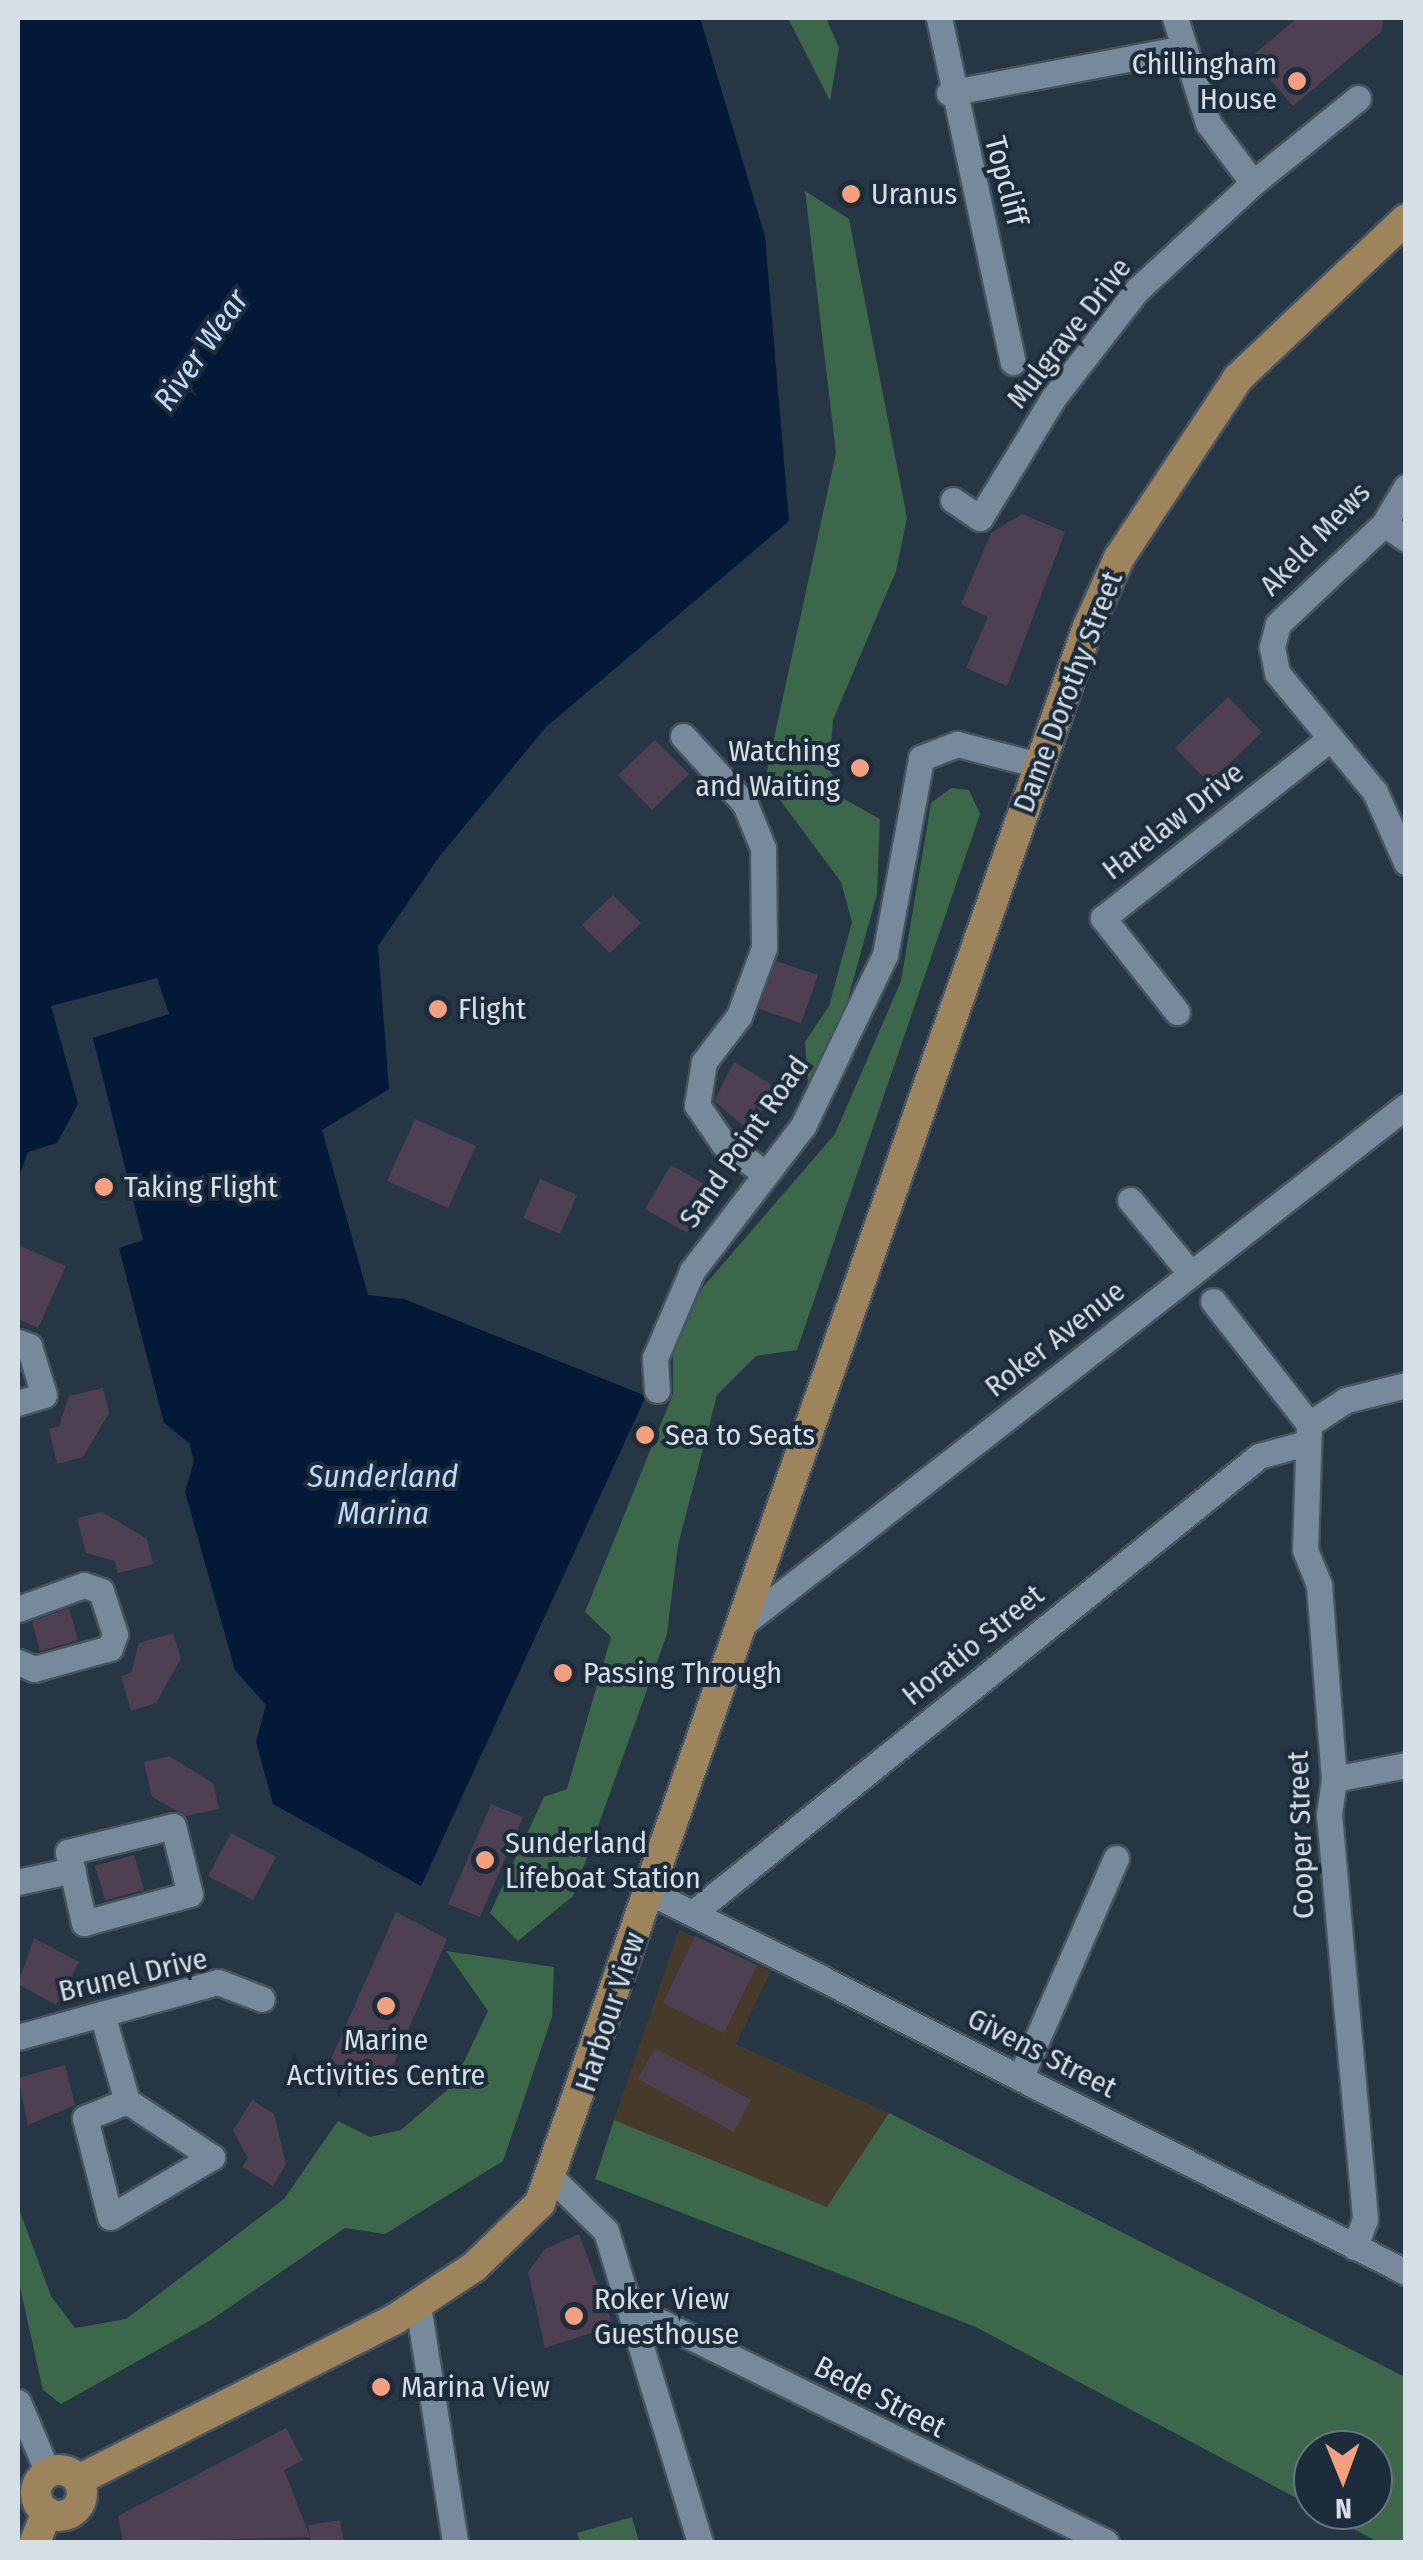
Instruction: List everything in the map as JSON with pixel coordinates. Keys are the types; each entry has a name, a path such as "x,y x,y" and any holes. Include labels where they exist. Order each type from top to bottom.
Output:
{"main road":[{"name":"Dame Dorothy Street","path":"872,1249 1038,765 1119,558 1178,461 1238,378 1406,219"},
{"name":"Harbour View","path":"78,2480 418,2304 474,2267 553,2180 872,1249"},
{"path":"48,2472 78,2480 75,2509 47,2512 36,2496 48,2472"},
{"path":"35,2542 47,2512"}],"street":[{"name":"Topcliff","path":"939,18 949,93 1014,362"},
{"path":"1175,18 1180,49 1208,123 1253,183"},
{"path":"949,93 1180,49"},
{"name":"Mulgrave Drive","path":"953,500 980,518 1054,397 1137,290 1253,183 1358,98"},
{"name":"Akeld Mews","path":"1405,859 1376,792 1277,673 1272,647 1278,624 1384,524 1406,486"},
{"path":"1384,524 1406,539"},
{"path":"683,736 744,804 763,848 764,948 739,1016 704,1062 697,1104 704,1125 766,1174"},
{"name":"Harelaw Drive","path":"1176,1012 1103,918 1331,738"},
{"name":"Sand Point Road","path":"658,1390 655,1358 692,1270 766,1174 842,1056 885,954 921,758 957,744 1038,765"},
{"name":"Roker Avenue","path":"744,1623 1406,1106"},
{"path":"1130,1200 1191,1274"},
{"path":"1213,1302 1306,1434"},
{"path":"18,1342 29,1346 44,1396 18,1403"},
{"name":"Horatio Street","path":"693,1913 1259,1456 1306,1434 1346,1400 1406,1385"},
{"name":"Cooper Street","path":"1306,1434 1312,1518 1304,1550 1319,1585 1334,1779 1330,1832 1364,2219 1356,2247"},
{"path":"18,1609 84,1585 101,1591 115,1634 110,1648 34,1669 18,1662"},
{"path":"1334,1779 1406,1765"},
{"path":"173,1826 190,1894 84,1923 73,1870 68,1852 173,1826"},
{"path":"1020,2078 1116,1858"},
{"path":"18,1882 73,1870"},
{"name":"Givens Street","path":"650,1892 1406,2272"},
{"name":"Brunel Drive","path":"18,2038 218,1982 262,1999"},
{"path":"102,2014 127,2102 212,2157 110,2218 84,2118 127,2102"},
{"path":"553,2180 595,2211 700,2542"},
{"path":"418,2304 455,2542"},
{"name":"Bede Street","path":"628,2306 1106,2542"},
{"path":"18,2402 48,2472"}],"shaded area":[{"path":"679,1930 771,1971 736,2044 889,2113 827,2208 614,2120"}],"green space":[{"path":"788,18 826,18 839,48 830,101"},
{"path":"805,191 849,219 907,518 896,571 833,720 829,768 844,799 880,819 877,894 844,1013 808,1082 805,1042 829,1006 852,922 841,882 765,780 836,453"},
{"path":"951,788 969,790 980,814 797,1350 756,1356 717,1395 678,1545 667,1634 573,1896 518,1941 490,1913 544,1797 567,1789 611,1637 585,1612 673,1394 673,1341 703,1287 835,1134 901,981 931,803"},
{"path":"446,1951 554,1967 552,2017 503,2161 385,2234 345,2228 211,2320 61,2404 43,2390 18,2278 18,2206 51,2296 75,2328 126,2319 284,2199 338,2121 370,2137 401,2130 453,2085 488,2011"},
{"path":"889,2113 1405,2377 1405,2542 1378,2542 1356,2530 1393,2530 1393,2430 1293,2430 1293,2496 976,2327 595,2179 614,2120 827,2207"},
{"path":"632,2517 639,2542 580,2542 577,2533"}],"water":[{"path":"18,18 700,18 765,236 789,521 546,727 439,857 378,946 389,1089 322,1130 368,1295 404,1299 646,1396 421,1886 273,1804 256,1742 266,1705 235,1670 185,1492 194,1461 189,1443 164,1423 119,1248 143,1240 93,1038 169,1014 157,978 51,1006 78,1104 57,1143 28,1152 18,1179"}],"building":[{"name":"Chillingham House","path":"1297,18 1383,18 1382,31 1293,106 1251,57"},
{"path":"1022,514 1065,532 1007,686 966,668 988,617 961,604 991,533"},
{"path":"1228,697 1262,732 1209,783 1175,748"},
{"path":"655,740 689,774 652,810 618,775"},
{"path":"613,895 641,923 610,953 582,925"},
{"path":"776,961 818,975 801,1023 759,1009"},
{"path":"734,1062 776,1087 750,1131 714,1101"},
{"path":"415,1119 476,1146 448,1208 387,1181"},
{"path":"671,1165 713,1189 687,1233 645,1209"},
{"path":"540,1179 577,1195 560,1234 523,1218"},
{"path":"18,1245 66,1266 38,1328 18,1319"},
{"path":"103,1388 109,1413 83,1457 57,1464 49,1429 59,1426 69,1396"},
{"path":"102,1512 147,1539 153,1564 118,1573 115,1561 86,1553 77,1518"},
{"path":"69,1608 78,1640 40,1651 32,1621"},
{"path":"173,1633 181,1658 156,1703 131,1711 121,1676 131,1673 139,1643"},
{"path":"169,1756 213,1783 219,1809 186,1816 152,1797 144,1762"},
{"name":"Sunderland Lifeboat Station","path":"491,1804 523,1817 480,1917 448,1904"},
{"path":"231,1833 276,1857 253,1900 208,1876"},
{"path":"134,1855 144,1890 105,1900 95,1866"},
{"name":"Marine Activities Centre","path":"396,1912 447,1939 385,2084 330,2061"},
{"path":"695,1936 757,1965 724,2033 663,2003"},
{"path":"34,1938 79,1962 56,2005 18,1984"},
{"path":"655,2048 751,2100 734,2132 638,2079"},
{"path":"65,2065 75,2105 28,2125 18,2078"},
{"path":"252,2100 274,2114 286,2164 273,2186 242,2167 248,2158 233,2131"},
{"path":"579,2234 613,2326 545,2348 528,2272 545,2249"},
{"path":"286,2428 303,2460 284,2470 310,2537 123,2542 118,2516"},
{"path":"340,2520 344,2542 311,2542 308,2525"}],"place":[{"name":"Chillingham House","path":"1297,81"},
{"name":"Uranus","path":"851,194"},
{"name":"Watching and Waiting","path":"860,768"},
{"name":"Flight","path":"438,1009"},
{"name":"Taking Flight","path":"104,1187"},
{"name":"Sea to Seats","path":"645,1435"},
{"name":"Passing Through","path":"563,1673"},
{"name":"Sunderland Lifeboat Station","path":"485,1860"},
{"name":"Marine Activities Centre","path":"386,2006"},
{"name":"Roker View Guesthouse","path":"574,2316"},
{"name":"Marina View","path":"381,2387"}],"water label":[{"name":"River Wear","path":"201,350"},
{"name":"Sunderland Marina","path":"383,1496"}]}
